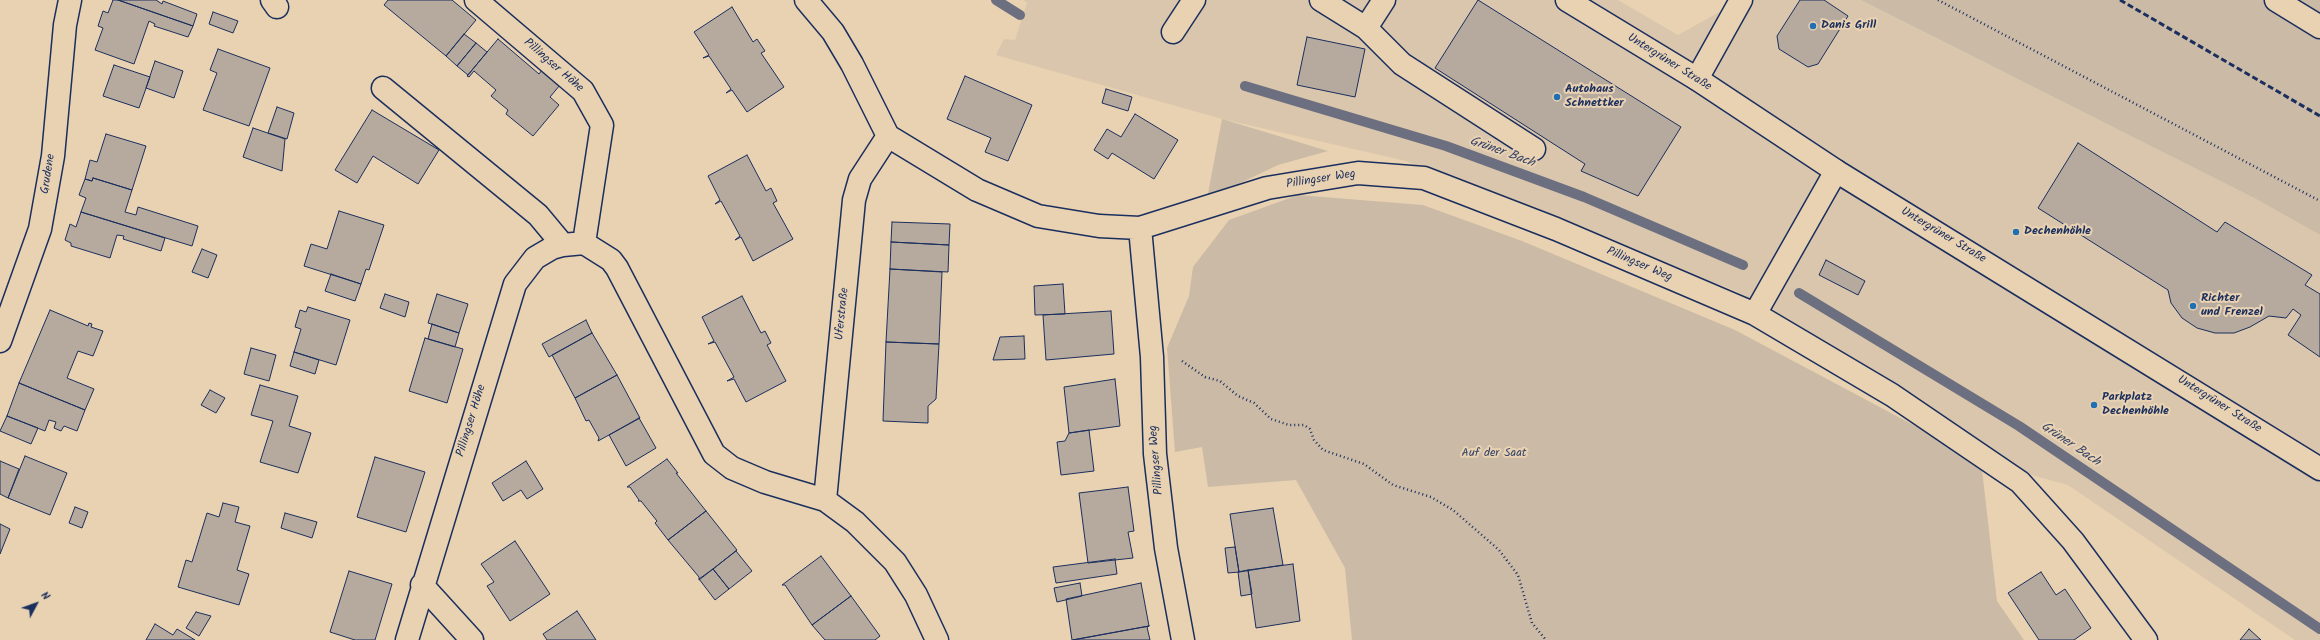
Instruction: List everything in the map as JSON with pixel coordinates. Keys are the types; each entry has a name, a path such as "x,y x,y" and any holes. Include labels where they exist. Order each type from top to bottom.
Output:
{"street":[{"name":"Grudene","path":"0,341 40,230 53,156 66,25 70,0"},
{"name":"Pillingser Höhe","path":"407,640 422,586 515,284 535,258 552,248 563,245 584,243 602,125 583,91 476,0"},
{"path":"806,0 833,32 852,64 888,136 977,190 1038,216 1098,226 1140,228"},
{"path":"1173,32 1194,0"},
{"path":"1321,0 1366,28 1402,64 1534,149"},
{"path":"1366,28 1384,0"},
{"name":"Untergrüner Straße","path":"1567,0 1697,79 1836,171 2320,469"},
{"path":"1697,79 1741,0"},
{"path":"2276,0 2320,27"},
{"path":"383,88 538,215 563,245"},
{"name":"Uferstraße","path":"825,500 854,200 860,180 888,136"},
{"path":"1836,171 1755,314 1892,395 2020,482 2073,542 2146,640"},
{"name":"Pillingser Weg","path":"1183,640 1166,548 1155,454 1152,357 1140,228 1267,188 1358,173 1424,178 1556,229 1755,314"},
{"path":"584,243 611,260 617,268 714,454 732,468 766,482 825,500 855,522 895,562 916,595 937,640"},
{"path":"422,586 472,640"}],"path":[{"path":"1938,0 2320,201"},
{"path":"1152,357 1185,362 1205,377 1220,381 1238,396 1254,403 1271,419 1289,425 1304,425 1310,429 1314,440 1323,450 1364,464 1393,485 1430,497 1453,510 1499,550 1518,575 1532,622 1546,640"}],"shaded area":[{"path":"1023,0 1618,0 1678,35 1741,0 1861,0 2256,199 2320,235 2320,640 2295,640 2068,485 1981,461 1736,291 1514,206 1406,161 1222,119 996,55 1004,39 1015,40 1027,3"}],"green space":[{"path":"1861,0 2320,0 2320,235 2256,199"},
{"path":"1222,119 1328,151 1278,165 1207,199"},
{"name":"Auf der Saat","path":"1298,195 1423,205 1522,241 1735,330 1981,461 1997,601 2024,640 1352,640 1345,568 1296,480 1208,487 1202,447 1175,452 1167,348 1189,296 1193,267 1229,220"}],"building":[{"path":"113,0 118,0 193,26 188,37 154,26 155,24 149,21 134,64 95,50 103,28 98,26 103,11 108,13"},
{"path":"118,0 156,0 162,4 163,1 197,14 193,26"},
{"path":"388,0 452,0 476,20 446,56 384,5"},
{"name":"Autohaus Schnettker","path":"1478,0 1681,127 1638,196 1581,171 1585,164 1435,68"},
{"name":"Danis Grill","path":"1800,0 1824,0 1848,16 1818,64 1808,67 1779,49 1777,36"},
{"path":"732,7 753,42 757,39 765,51 761,53 784,87 747,112 732,90 726,93 731,89 709,56 703,58 709,55 694,32"},
{"path":"213,12 238,21 233,33 209,24"},
{"path":"464,34 476,43 457,66 446,56"},
{"path":"1307,37 1365,49 1355,97 1297,85"},
{"path":"498,39 539,74 542,70 560,85 550,97 559,105 533,136 506,114 508,110 491,96 496,90 474,71 469,77 467,76"},
{"path":"476,43 487,52 468,75 457,66"},
{"path":"218,49 270,68 249,126 203,110 217,73 210,70"},
{"path":"155,61 183,71 174,98 146,88"},
{"path":"114,65 150,77 139,108 103,96"},
{"path":"965,76 1032,105 1008,161 985,152 991,138 947,119"},
{"path":"1106,89 1132,97 1128,111 1102,103"},
{"path":"277,107 294,113 287,139 268,133"},
{"path":"372,110 439,150 418,184 373,156 357,183 335,170"},
{"path":"1135,114 1178,140 1154,179 1112,153 1108,159 1094,150 1107,129 1121,137"},
{"path":"253,128 285,139 282,171 243,157"},
{"path":"106,134 146,146 132,190 93,178 92,181 85,179 90,160 97,162"},
{"path":"2078,143 2217,232 2225,222 2312,275 2305,285 2320,294 2320,357 2288,335 2301,315 2293,309 2286,318 2269,316 2250,327 2234,333 2215,333 2197,328 2182,318 2171,303 2168,290 2038,208"},
{"path":"747,155 766,191 771,188 777,201 773,203 793,239 753,261 741,237 735,240 740,236 721,201 715,204 720,200 708,176"},
{"path":"93,178 132,190 125,212 136,215 138,207 198,226 192,246 81,212 86,198 79,195 85,179 92,181"},
{"path":"339,211 384,225 369,270 366,269 361,284 304,266 311,244 327,249"},
{"path":"81,212 165,238 161,251 123,239 124,236 117,235 110,258 71,246 71,243 65,240 70,224 76,227"},
{"path":"892,222 950,224 949,245 891,242"},
{"path":"891,242 949,245 948,272 890,269"},
{"path":"202,249 217,255 208,278 192,272"},
{"path":"1826,260 1865,281 1858,295 1819,275"},
{"path":"890,269 942,272 939,344 886,342"},
{"path":"331,274 361,284 355,301 325,291"},
{"path":"1063,284 1065,314 1035,315 1034,286"},
{"path":"385,294 409,302 405,317 380,308"},
{"path":"437,294 468,304 459,333 428,323"},
{"path":"742,296 761,333 765,331 771,343 767,345 786,381 746,402 734,379 727,381 734,377 715,342 708,344 714,341 702,317"},
{"path":"308,307 350,320 336,365 294,352 301,329 295,327 300,310 306,312"},
{"path":"50,310 88,326 89,323 92,324 91,327 103,331 93,356 78,351 67,378 94,389 85,410 19,383"},
{"path":"1111,311 1114,354 1046,360 1043,315"},
{"path":"586,320 592,333 549,357 542,344"},
{"path":"432,324 459,333 455,347 428,339"},
{"path":"592,333 617,375 575,398 552,355"},
{"path":"1024,336 1025,359 993,360 1000,337"},
{"path":"425,338 463,349 447,403 409,391"},
{"path":"886,342 939,344 936,399 928,406 928,423 883,421"},
{"path":"251,348 276,355 269,381 244,374"},
{"path":"294,352 319,360 315,374 290,366"},
{"path":"617,375 640,418 598,441 599,438 589,420 586,421 575,398"},
{"path":"1115,379 1120,426 1069,433 1064,387"},
{"path":"19,383 85,410 77,431 64,426 61,431 54,428 56,422 49,420 45,431 7,416"},
{"path":"260,385 298,396 289,426 311,433 298,473 260,462 273,421 251,415"},
{"path":"210,390 225,398 216,413 201,405"},
{"path":"7,416 38,428 31,444 0,431"},
{"path":"639,418 656,448 626,466 609,435"},
{"path":"1089,430 1094,471 1061,475 1057,442 1065,441 1069,433"},
{"path":"25,456 67,473 50,515 8,498"},
{"path":"375,457 425,472 406,532 357,517"},
{"path":"667,459 678,473 676,473 706,511 668,540 655,523 657,521 641,501 638,501 639,500 630,487 627,487"},
{"path":"0,461 19,469 8,498 0,494"},
{"path":"526,461 543,489 527,499 521,490 503,501 492,483"},
{"path":"1128,487 1134,531 1128,532 1133,558 1088,563 1079,493"},
{"path":"223,503 239,507 235,522 250,526 237,570 249,574 239,605 178,587 186,560 192,562 207,513 219,517"},
{"path":"75,507 88,512 82,528 69,523"},
{"path":"1273,508 1283,565 1239,572 1230,514"},
{"path":"706,511 737,550 699,580 699,577 668,540"},
{"path":"285,513 317,522 312,538 281,528"},
{"path":"0,524 10,529 0,554"},
{"path":"515,541 550,594 510,621 487,586 494,582 481,564"},
{"path":"1235,547 1239,572 1228,573 1225,548"},
{"path":"736,551 752,571 729,589 713,569"},
{"path":"821,556 851,596 812,625 785,585 782,585"},
{"path":"1115,559 1117,574 1056,583 1053,567"},
{"path":"1293,564 1300,621 1256,628 1248,570"},
{"path":"713,569 729,589 715,600 699,579"},
{"path":"1248,570 1252,594 1241,596 1238,572"},
{"path":"349,571 392,584 375,640 355,640 330,632"},
{"path":"2041,572 2056,595 2065,589 2091,628 2074,640 2039,640 2008,593"},
{"path":"1080,583 1082,596 1057,602 1054,588"},
{"path":"1141,583 1149,626 1072,640 1066,599"},
{"path":"851,596 880,636 875,640 825,640 812,625"},
{"path":"577,611 596,640 547,640 543,634"},
{"path":"196,612 211,616 199,636 186,628"},
{"path":"155,624 173,635 177,629 195,640 146,640"},
{"path":"1149,626 1147,627 1150,640 1073,640"},
{"path":"2249,629 2261,640 2240,640"}],"waterway":[{"name":"Grüner Bach","path":"996,0 1020,15"},
{"name":"Grüner Bach","path":"1245,86 1446,146 1584,197 1743,265"},
{"name":"Grüner Bach","path":"1799,293 2019,426 2320,629"}],"railway":[{"path":"2120,0 2320,116"}],"place":[{"name":"Danis Grill","path":"1813,26"},
{"name":"Autohaus Schnettker","path":"1557,97"},
{"name":"Dechenhöhle","path":"2016,232"},
{"name":"Richter und Frenzel","path":"2193,306"},
{"name":"Parkplatz Dechenhöhle","path":"2094,405"}]}
